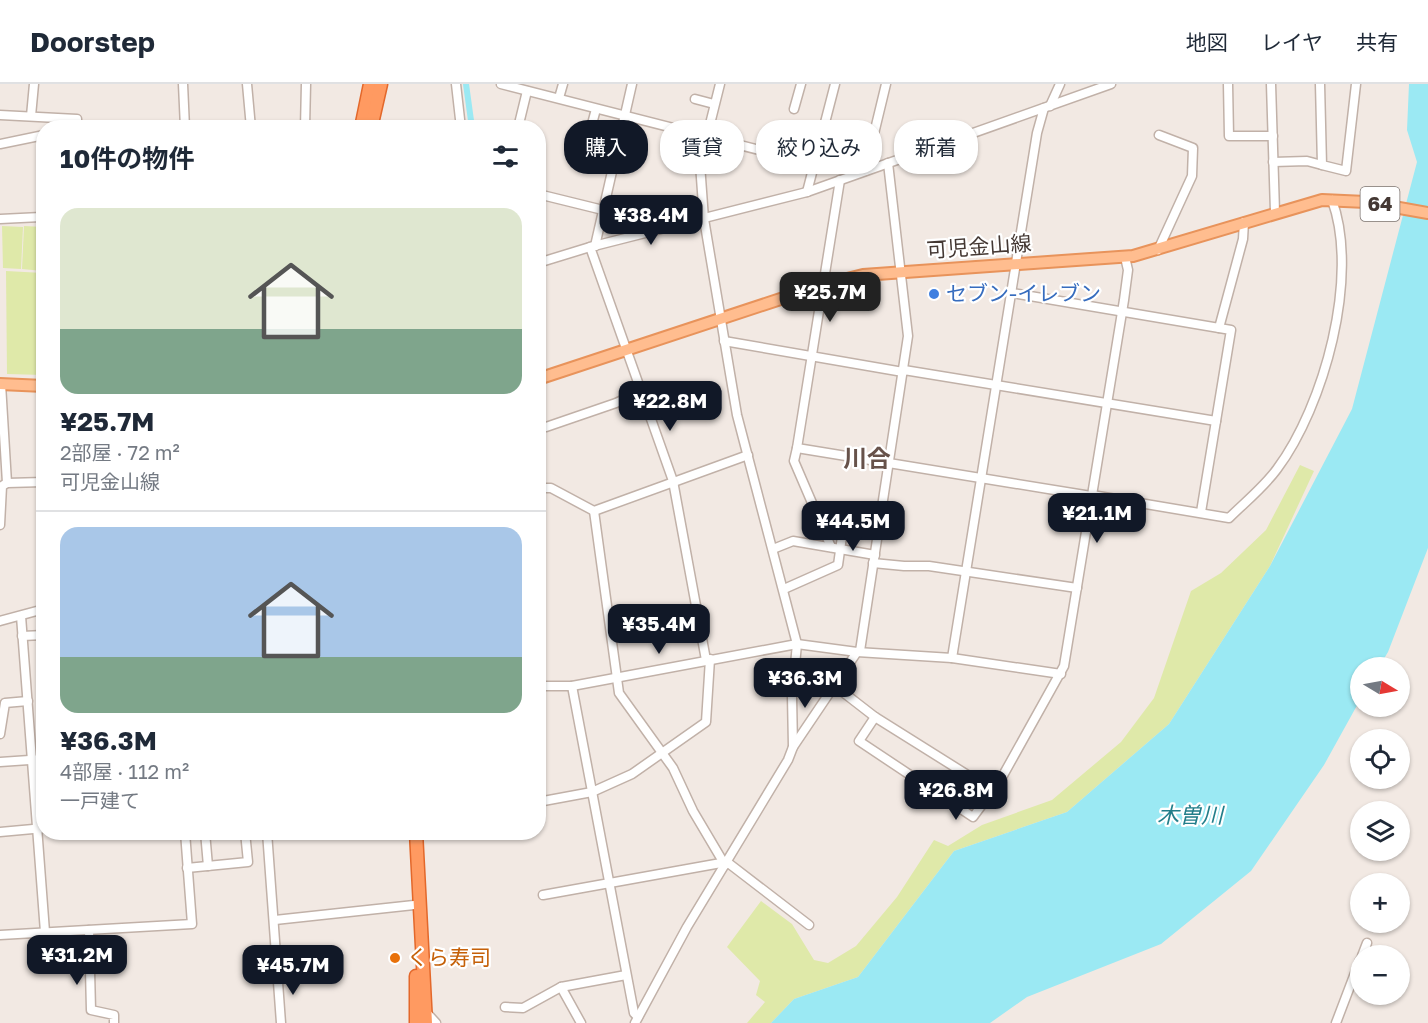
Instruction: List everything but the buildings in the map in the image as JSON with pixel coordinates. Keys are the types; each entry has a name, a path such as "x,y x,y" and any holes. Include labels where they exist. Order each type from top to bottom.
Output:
{"highway":[{"path":"363,120 370,84"},
{"path":"373,120 381,84"},
{"path":"410,840 414,905 416,1023"},
{"path":"416,840 426,1018"}],"main road":[{"name":"可児金山線","path":"546,376 823,285 863,276 1125,257 1158,250 1275,212 1332,200 1366,202 1428,213"},
{"path":"1,384 36,386"}],"street":[{"path":"31,116 34,84"},
{"path":"183,84 185,120"},
{"path":"247,84 250,120"},
{"path":"305,120 306,84"},
{"path":"456,84 461,120"},
{"path":"501,84 660,127"},
{"path":"559,98 563,84"},
{"path":"546,801 592,792 632,774 706,722 708,659 673,481 592,246 603,210 632,84"},
{"path":"710,120 720,84"},
{"path":"794,109 801,84"},
{"path":"826,120 835,84"},
{"path":"876,120 884,84"},
{"path":"952,658 1037,133 1047,107 1060,84"},
{"path":"882,165 1111,84"},
{"path":"1228,84 1229,136 1273,136"},
{"path":"1271,84 1275,212"},
{"path":"1320,84 1322,165"},
{"path":"1273,162 1307,161 1346,171 1356,84"},
{"path":"520,120 527,91"},
{"path":"695,99 714,104"},
{"path":"593,120 596,109"},
{"path":"0,115 77,120"},
{"path":"1158,250 1194,166 1193,148 1159,135"},
{"path":"0,144 36,137"},
{"path":"636,1020 724,863 788,760 793,747 858,652 908,336 888,163"},
{"path":"701,174 704,219 737,415 797,644 792,696 793,747"},
{"path":"807,192 812,174"},
{"path":"546,260 592,246 776,202 857,174"},
{"path":"831,547 794,461 840,180"},
{"path":"546,196 603,210"},
{"path":"797,448 1229,518 1276,471 1307,417 1326,363 1339,306 1338,217 1332,200"},
{"path":"0,219 36,217"},
{"path":"1219,328 1244,239 1244,222"},
{"path":"875,717 859,741 973,817 993,791 1061,674 1122,312 1128,270 1125,257"},
{"path":"1012,293 1231,330 1201,512"},
{"path":"724,341 1216,421"},
{"path":"1,384 2,446 7,483"},
{"path":"546,427 616,403 641,391"},
{"path":"546,488 551,488 594,511 748,455"},
{"path":"0,525 2,486 7,483 36,482"},
{"path":"784,589 838,565 845,515 815,510"},
{"path":"594,511 619,693 673,768 724,863 809,925"},
{"path":"773,549 793,541 840,549 903,566 929,566 1077,588"},
{"path":"0,621 36,611"},
{"path":"21,616 36,794"},
{"path":"22,636 36,635"},
{"path":"546,686 572,686 797,644 858,652 952,658 1061,674"},
{"path":"572,686 636,1020"},
{"path":"835,686 875,717 993,791"},
{"path":"0,734 5,702 28,701"},
{"path":"0,762 36,759"},
{"path":"0,832 36,828"},
{"path":"41,840 45,932"},
{"path":"0,935 192,924 185,840"},
{"path":"206,840 208,866"},
{"path":"187,868 248,862 246,840"},
{"path":"268,840 281,1023"},
{"path":"543,895 724,863"},
{"path":"275,920 414,905"},
{"path":"89,930 91,1010 114,1015 114,1023"},
{"path":"505,1007 525,1007 561,987 626,975"},
{"path":"1336,1023 1350,986"},
{"path":"561,987 581,1023"},
{"path":"426,1018 436,1023"}],"green space":[{"path":"2,226 23,227 21,269 3,268"},
{"path":"24,226 36,227 36,270 22,269"},
{"path":"6,271 36,273 36,375 7,374"},
{"path":"1300,465 1314,471 1270,566 1169,724 1067,812 954,851 858,977 794,999 771,1023 747,1023 765,1002 756,995 760,981 727,947 761,901 792,924 814,960 828,963 856,946 897,897 934,840 948,846 982,825 1052,800 1121,742 1154,698 1191,591 1221,573 1266,530"}],"water":[{"name":"木曽川","path":"1409,84 1428,84 1428,548 1385,657 1350,657 1351,717 1324,765 1251,871 1161,944 1027,997 990,1023 771,1023 794,999 858,977 954,851 1067,812 1169,724 1270,566 1352,409 1417,162 1407,130"}],"waterway":[{"path":"466,84 471,120"}],"place":[{"name":"セブン-イレブン","path":"934,294"},
{"name":"くら寿司","path":"395,958"}],"district":[{"name":"川合","path":"867,459"}]}
